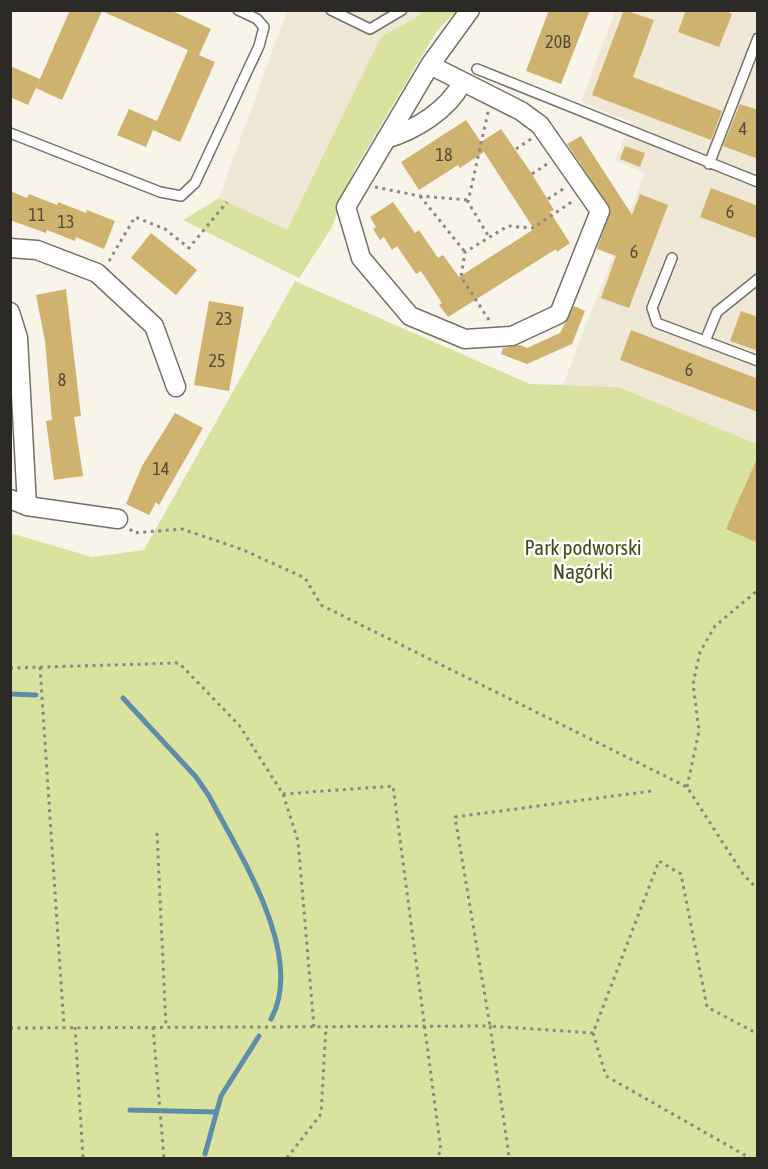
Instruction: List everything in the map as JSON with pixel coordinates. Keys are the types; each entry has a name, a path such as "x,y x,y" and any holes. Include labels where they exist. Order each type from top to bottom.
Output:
{"street":[{"path":"430,65 521,111 540,125 600,211 559,314 512,336 465,339 411,316 362,258 346,207 430,65 470,10"},
{"path":"386,139 407,133 453,99 462,83"},
{"path":"10,248 37,250 97,273 154,326 176,387"},
{"path":"10,312 18,338 19,502 118,519"}],"lane":[{"path":"10,133 160,192 181,196 195,183 259,46 264,27 257,19 238,10"},
{"path":"331,10 370,29 402,10"},
{"path":"709,164 758,38"},
{"path":"477,69 758,182"},
{"path":"672,258 652,308 657,323 758,361"},
{"path":"705,341 717,312 758,279"}],"path":[{"path":"489,107 468,200 489,237"},
{"path":"516,149 537,135"},
{"path":"532,174 553,159"},
{"path":"549,199 570,185"},
{"path":"370,186 420,196 468,200"},
{"path":"420,196 465,252 461,278 500,337"},
{"path":"465,252 508,226 534,228 578,197"},
{"path":"109,260 135,217 165,229 189,248 227,202"},
{"path":"118,519 134,533 182,529 241,549 305,578 321,605 687,787 743,874 758,890"},
{"path":"687,787 699,731 693,684 700,652 715,626 758,590"},
{"path":"10,668 179,663 239,726 283,794 298,841 314,1027"},
{"path":"40,667 64,1028"},
{"path":"283,794 393,786 441,1152 436,1158"},
{"path":"509,1158 490,1026 455,818 651,791"},
{"path":"157,833 166,1027"},
{"path":"750,1158 606,1076 593,1033 659,861 681,874 707,1007 758,1034"},
{"path":"10,1028 490,1026 593,1033"},
{"path":"153,1027 164,1158"},
{"path":"287,1158 321,1114 326,1027"},
{"path":"75,1028 83,1158"}],"shaded area":[{"path":"287,11 428,11 296,248 219,198"},
{"path":"615,11 757,11 757,444 618,387 563,385 645,173 615,161 631,122 581,102"}],"green space":[{"path":"422,11 456,11 436,32 355,169 331,229 299,278 183,220 219,198 287,230 381,37 420,15"},
{"name":"Park podworski Nagórki","path":"295,281 530,384 618,387 757,444 757,1158 11,1158 10,533 92,557 144,550"}],"building":[{"path":"70,10 170,10 211,29 199,55 215,62 180,142 153,130 146,147 117,135 129,109 157,121 188,50 102,11 62,100 36,88"},
{"path":"549,10 590,10 561,84 526,71"},
{"path":"624,10 654,20 633,77 722,111 711,140 592,95"},
{"path":"686,10 724,10 732,14 719,47 678,32"},
{"path":"10,66 40,79 28,105 10,97"},
{"path":"740,104 758,110 758,159 723,146"},
{"path":"466,120 481,142 501,129 554,210 550,212 570,243 557,252 556,249 448,317 439,305 442,303 421,271 416,274 397,246 392,250 384,237 380,240 373,229 376,227 370,217 393,202 415,233 419,230 438,258 443,255 459,277 534,229 484,152 460,168 458,165 419,190 401,162"},
{"path":"581,136 632,215 640,194 668,205 629,308 601,298 616,256 597,249 611,210 567,144"},
{"path":"625,146 645,153 640,167 620,159"},
{"path":"711,188 758,206 758,239 700,217"},
{"path":"10,191 27,198 29,194 57,205 58,202 86,213 87,210 115,221 104,249 76,237 75,241 47,230 46,233 10,220"},
{"path":"151,233 197,270 176,295 131,258"},
{"path":"66,289 81,416 74,417 83,476 54,480 46,421 52,420 45,341 36,295"},
{"path":"209,301 244,307 229,391 194,385"},
{"path":"574,306 585,311 572,344 527,364 501,354 503,348 520,345 527,348 560,333"},
{"path":"741,311 758,317 758,351 730,341"},
{"path":"631,330 758,379 758,412 620,360"},
{"path":"175,413 203,428 159,505 156,502 149,515 126,504 142,466"},
{"path":"758,456 758,543 726,529"}],"waterway":[{"path":"10,694 36,695"},
{"path":"123,698 196,777 209,796 251,875 275,936 280,965 280,993 271,1019"},
{"path":"205,1154 221,1096 259,1036"},
{"path":"130,1110 215,1112"}]}
